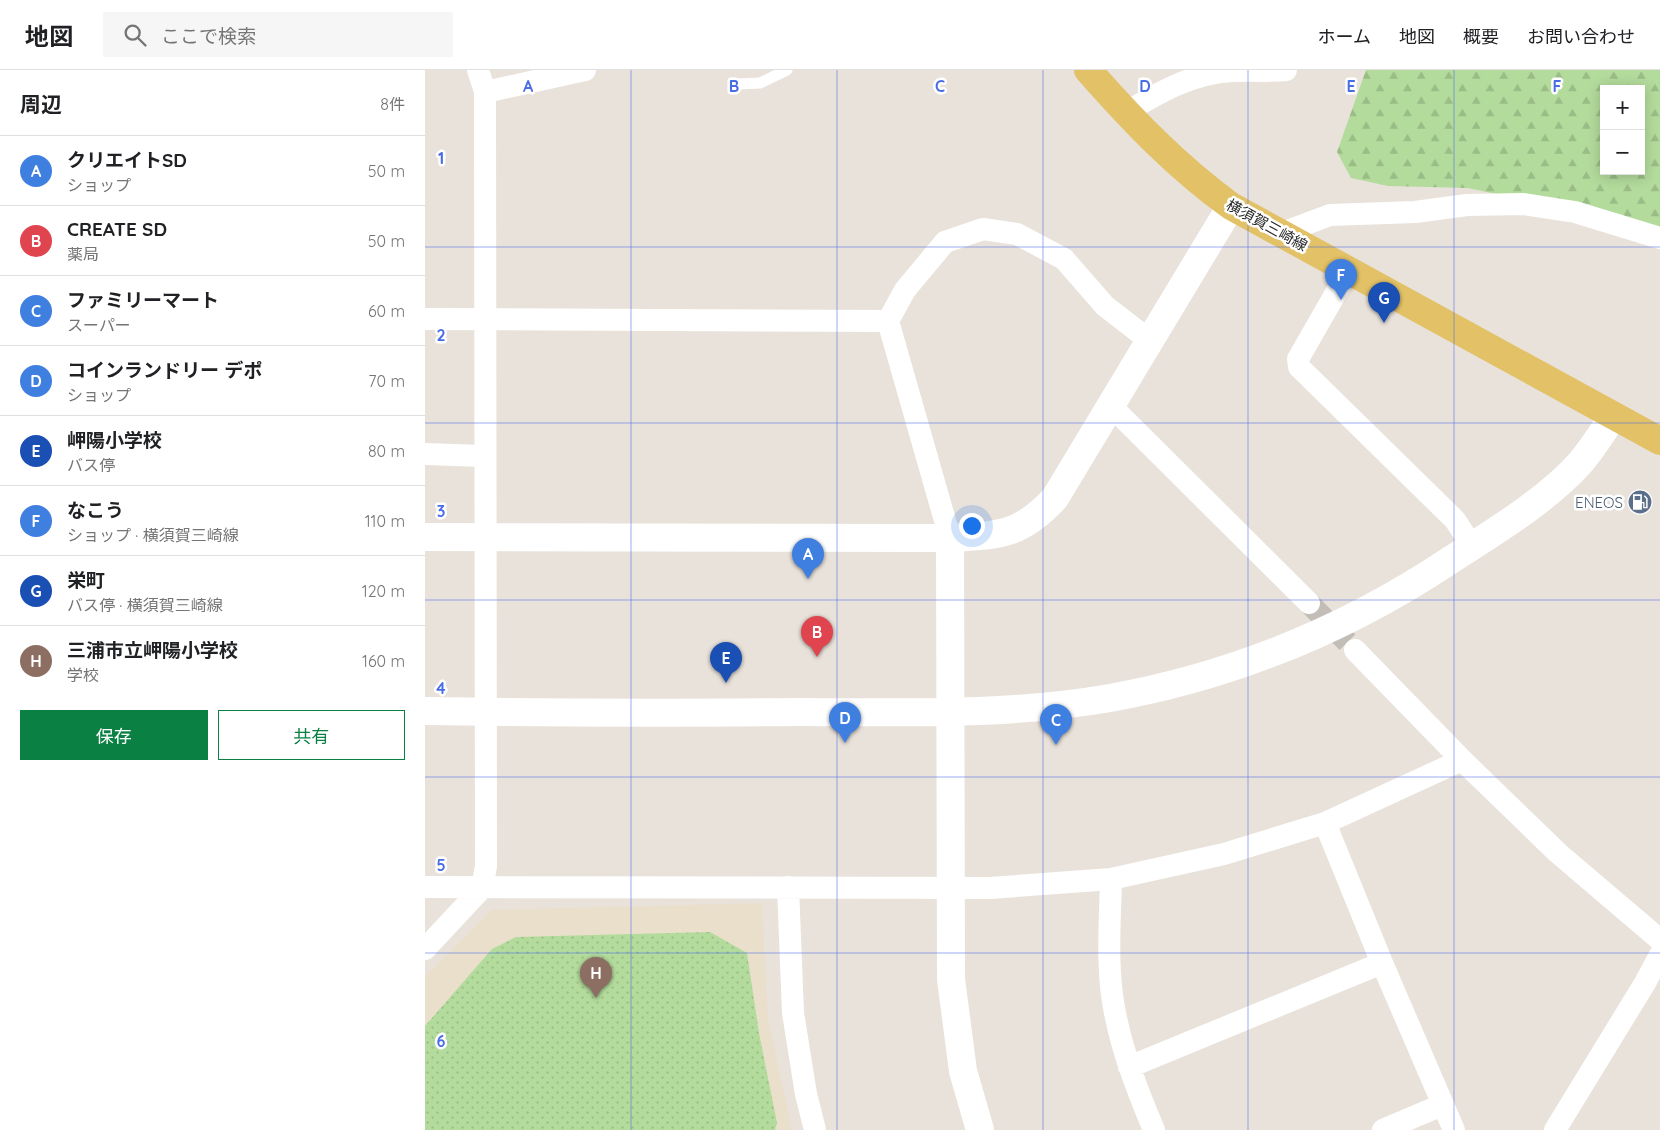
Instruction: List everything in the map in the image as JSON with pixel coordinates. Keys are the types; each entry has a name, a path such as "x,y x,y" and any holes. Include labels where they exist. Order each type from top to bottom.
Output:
{"main road":[{"name":"横須賀三崎線","path":"1088,70 1125,113 1181,167 1231,206 1660,441"}],"street":[{"path":"425,949 482,888 486,866 483,319 485,92 478,70"},
{"path":"485,92 585,70"},
{"path":"1125,113 1171,86 1201,76 1231,71 1285,70"},
{"path":"1282,233 1330,215 1415,212 1467,205 1524,204 1575,212 1660,238"},
{"path":"425,537 950,538 994,535 1010,531 1029,523 1055,498 1231,206"},
{"path":"980,1130 963,1071 953,1014 949,887 950,538 888,321 905,290 945,242 983,229 1017,234 1064,258 1105,306 1149,340"},
{"path":"1349,270 1298,358 1299,366 1455,520 1472,546"},
{"path":"425,319 888,321"},
{"path":"1110,405 1309,603"},
{"path":"425,711 950,711 1023,708 1107,699 1216,672 1287,647 1364,612 1405,590 1472,546 1564,479 1580,463 1613,416"},
{"path":"425,454 484,456"},
{"path":"1355,650 1462,760 1558,853 1660,940"},
{"path":"425,887 990,888 1111,878 1224,854 1325,823 1462,760"},
{"path":"1325,823 1381,963 1454,1130"},
{"path":"1111,878 1111,983 1114,1012 1129,1068 1154,1130"},
{"path":"788,887 793,1013 806,1094 815,1130"},
{"path":"1555,1130 1660,955"},
{"path":"1129,1068 1381,963"},
{"path":"1383,1130 1442,1105"}],"lane":[{"path":"739,84 760,83 787,70"}],"shaded area":[{"path":"762,903 768,1019 792,1130 425,1130 425,976 491,910"}],"green space":[{"path":"1366,70 1660,70 1660,229 1468,188 1388,186 1351,178 1337,152"},
{"path":"710,932 747,953 759,1033 777,1123 775,1130 425,1130 425,1026 492,949 516,937"}],"tunnel":[{"path":"1309,603 1355,650"}],"place":[{"name":"なこう","path":"1341,300"},
{"name":"栄町","path":"1384,323"},
{"name":"ENEOS","path":"1640,502"},
{"name":"クリエイトSD","path":"808,579"},
{"name":"CREATE SD","path":"817,657"},
{"name":"岬陽小学校","path":"726,683"},
{"name":"コインランドリー デポ","path":"845,743"},
{"name":"ファミリーマート","path":"1056,745"},
{"name":"三浦市立岬陽小学校","path":"596,998"}]}
